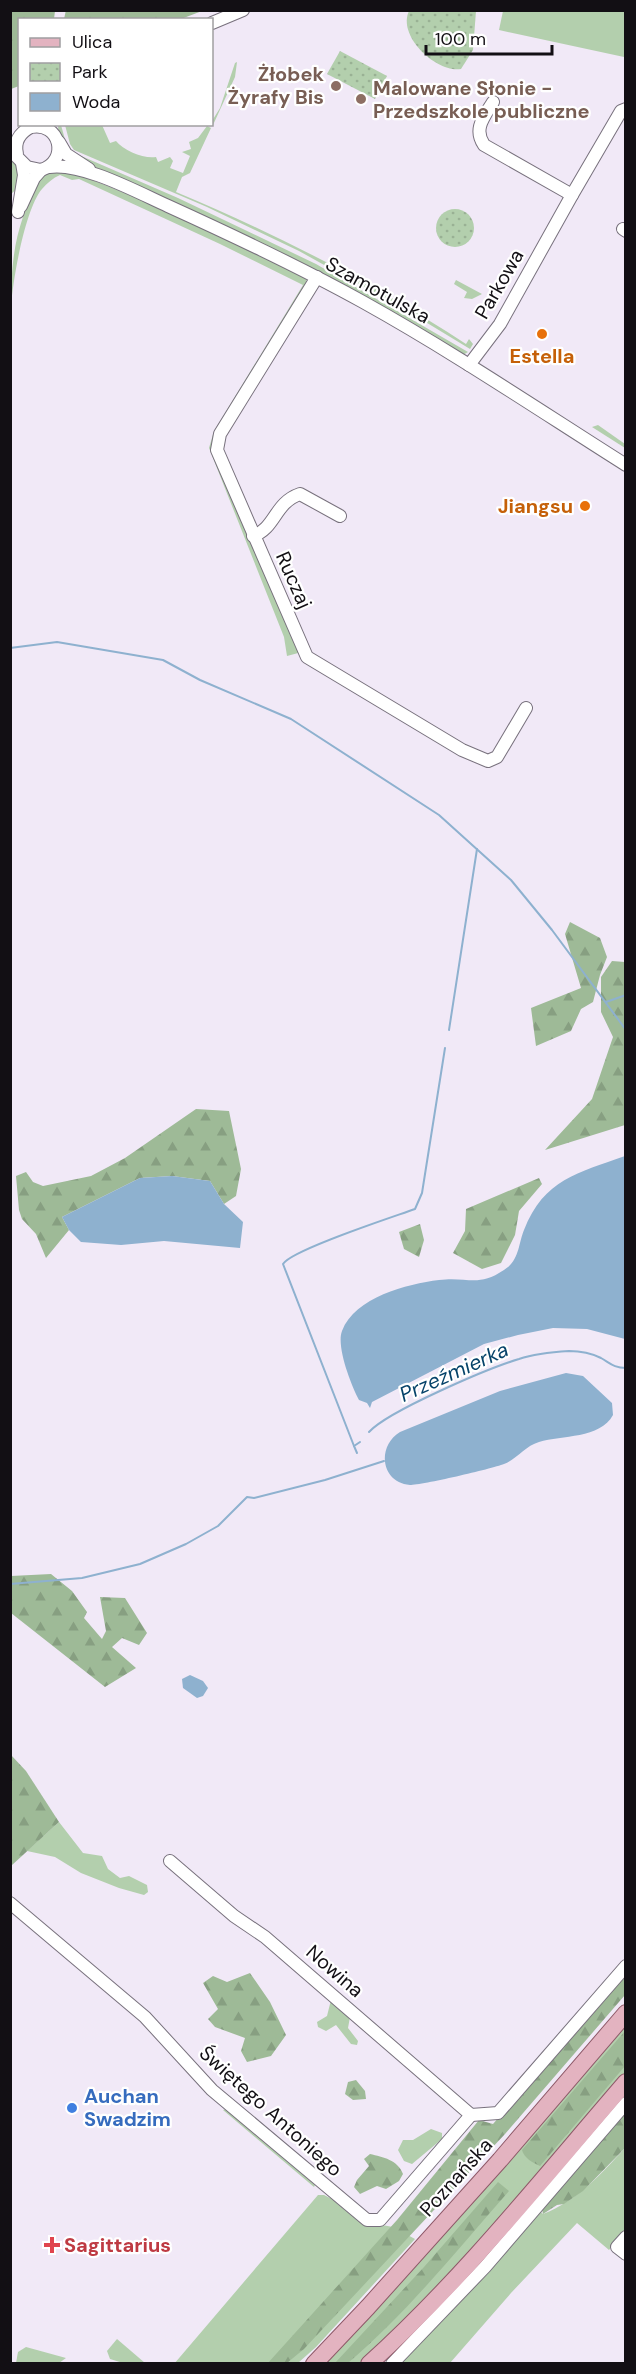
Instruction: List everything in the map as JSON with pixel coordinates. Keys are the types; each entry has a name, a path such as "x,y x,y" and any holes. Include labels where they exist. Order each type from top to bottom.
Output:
{"main road":[{"name":"Poznańska","path":"305,2364 320,2358 500,2160 626,2013"},
{"path":"369,2364 417,2317 481,2248 626,2082"}],"street":[{"path":"213,23 243,10"},
{"path":"493,102 479,126 478,137 484,145 572,195"},
{"name":"Parkowa","path":"469,366 500,324 621,111 626,109"},
{"path":"37,126 16,135 16,156 24,175 18,213 34,178 57,158 56,134 42,126"},
{"name":"Szamotulska","path":"56,134 66,154 98,175 317,277 401,324 626,465"},
{"path":"16,156 32,169 45,168"},
{"name":"Szamotulska","path":"45,168 59,165 98,175"},
{"name":"Ruczaj","path":"317,277 220,434 217,450 307,657 462,750 488,760 497,757 526,708"},
{"path":"254,536 265,529 288,498 300,494 340,516"},
{"name":"Nowina","path":"170,1861 234,1916 265,1937 471,2115"},
{"name":"Świętego Antoniego","path":"10,1903 145,2017 212,2090 367,2220 380,2220 471,2115"},
{"name":"Poznańska","path":"471,2115 498,2113 626,1966"},
{"path":"392,2364 478,2275 626,2103"}],"green space":[{"path":"11,10 55,11 54,18 18,18 18,86 11,89"},
{"path":"66,10 202,10 184,18 64,18"},
{"path":"409,11 476,11 473,50 461,69 451,69 441,65 421,51 409,31 407,21"},
{"path":"503,11 625,11 624,57 499,30"},
{"path":"340,51 387,76 375,99 327,74"},
{"path":"237,62 235,77 213,125 213,119 220,108"},
{"path":"58,126 61,126 66,143 72,152 178,198 316,264 468,352 463,355 87,164 76,157 67,148"},
{"path":"65,126 102,126 110,143 116,141 134,154 156,157 158,162 170,157 173,161 170,168 183,173 190,156 182,152 191,149 189,142 198,138 207,126 211,128 190,173 182,177 176,192 324,261 432,322 466,344 469,339 473,344 470,349 299,251 207,207 74,150"},
{"path":"11,154 20,171 18,188 11,194"},
{"path":"60,168 154,205 306,278 307,285 212,441 213,449 302,652 287,656 284,637 209,448 214,431 303,285 79,179 72,180 60,175 42,189 30,212 17,262 11,306 14,253 26,208 41,175"},
{"path":"455,209 468,215 474,228 468,241 455,247 442,241 436,228 442,215"},
{"path":"456,280 482,294 472,299 464,298 467,292 454,284"},
{"path":"598,425 625,444 625,448 592,427"},
{"path":"570,922 600,938 607,957 593,1002 581,1009 571,1031 536,1046 531,1008 581,988 565,934"},
{"path":"612,961 625,962 625,1125 545,1150 592,1099 613,1037 601,1012 601,977"},
{"path":"196,1109 229,1111 241,1169 236,1196 224,1204 210,1181 172,1176 140,1178 62,1217 69,1230 46,1258 36,1234 22,1219 16,1176 26,1172 33,1182 43,1186 91,1176 125,1158"},
{"path":"539,1178 542,1184 519,1211 515,1235 501,1263 482,1269 453,1253 465,1231 466,1209"},
{"path":"420,1224 424,1240 419,1257 404,1249 399,1232"},
{"path":"51,1574 72,1591 87,1612 84,1618 102,1639 106,1631 100,1597 125,1598 147,1633 139,1645 122,1638 112,1647 136,1668 105,1687 11,1613 11,1576"},
{"path":"11,1755 26,1771 59,1822 11,1866"},
{"path":"59,1822 83,1853 102,1856 108,1869 120,1878 129,1876 147,1885 148,1892 144,1895 119,1888 81,1873 55,1857 27,1851"},
{"path":"250,1973 270,2002 286,2035 271,2056 247,2062 241,2051 245,2038 215,2027 208,2019 218,2009 203,1983 213,1976 227,1982"},
{"path":"625,1973 625,1995 505,2134 304,2349 287,2363 267,2364 397,2220 479,2120 493,2124"},
{"path":"331,2000 350,2017 348,2028 358,2041 357,2045 351,2044 336,2025 326,2031 318,2027 317,2022 327,2016"},
{"path":"625,2019 625,2075 475,2248 362,2363 320,2364"},
{"path":"625,2031 625,2066 540,2166 529,2160 522,2150"},
{"path":"356,2080 365,2091 366,2099 353,2100 345,2094 348,2082"},
{"path":"226,2109 315,2185 314,2187 223,2110"},
{"path":"625,2111 625,2148 583,2191 543,2214 542,2209"},
{"path":"431,2129 442,2133 442,2139 412,2164 404,2161 398,2150 403,2140 413,2140"},
{"path":"625,2148 625,2231 609,2250 577,2223 511,2293 450,2363 398,2364 474,2287 541,2212 543,2214 578,2194"},
{"path":"370,2154 394,2162 403,2174 399,2181 386,2189 377,2186 360,2194 354,2187 369,2166 364,2159"},
{"path":"498,2182 509,2191 431,2280 391,2323 348,2363 335,2363 424,2267"},
{"path":"318,2195 330,2198 332,2196 382,2225 393,2227 415,2239 316,2347 298,2363 174,2364"},
{"path":"117,2339 145,2363 123,2363 110,2359 107,2351"},
{"path":"26,2347 66,2358 59,2363 16,2363 18,2352"}],"water":[{"path":"625,1156 625,1339 587,1329 553,1328 518,1335 484,1344 372,1402 370,1408 367,1403 359,1400 345,1366 341,1346 342,1331 358,1309 383,1294 412,1285 449,1279 481,1280 498,1274 512,1263 532,1213 552,1189 578,1173"},
{"path":"172,1176 210,1181 224,1204 243,1222 240,1248 164,1241 121,1245 81,1242 69,1230 62,1217 140,1178"},
{"path":"566,1373 583,1376 612,1403 613,1415 607,1423 580,1435 539,1442 529,1446 509,1462 457,1476 410,1485 400,1482 388,1471 385,1454 393,1438 400,1432 500,1391"},
{"path":"190,1675 203,1681 208,1688 203,1696 197,1698 183,1688 182,1679"}],"waterway":[{"path":"10,648 57,642 163,660 200,680 291,719 439,815 511,880 552,930 626,1030"},
{"path":"449,1030 477,849"},
{"path":"606,1002 626,995"},
{"path":"354,1446 283,1264 290,1258 322,1243 415,1209 422,1193 445,1048"},
{"name":"Przeźmierka","path":"369,1432 380,1423 417,1402 486,1371 525,1357 577,1351 626,1368"},
{"name":"Przeźmierka","path":"357,1453 354,1446 360,1442"},
{"name":"Przeźmierka","path":"10,1584 82,1578 140,1564 186,1544 218,1526 247,1497 254,1498 325,1480 384,1461"}],"place":[{"name":"Żłobek Żyrafy Bis","path":"336,86"},
{"name":"Malowane Słonie - Przedszkole publiczne","path":"361,99"},
{"name":"Estella","path":"542,334"},
{"name":"Jiangsu","path":"585,506"},
{"name":"Auchan Swadzim","path":"72,2108"},
{"name":"Sagittarius","path":"52,2245"}]}
